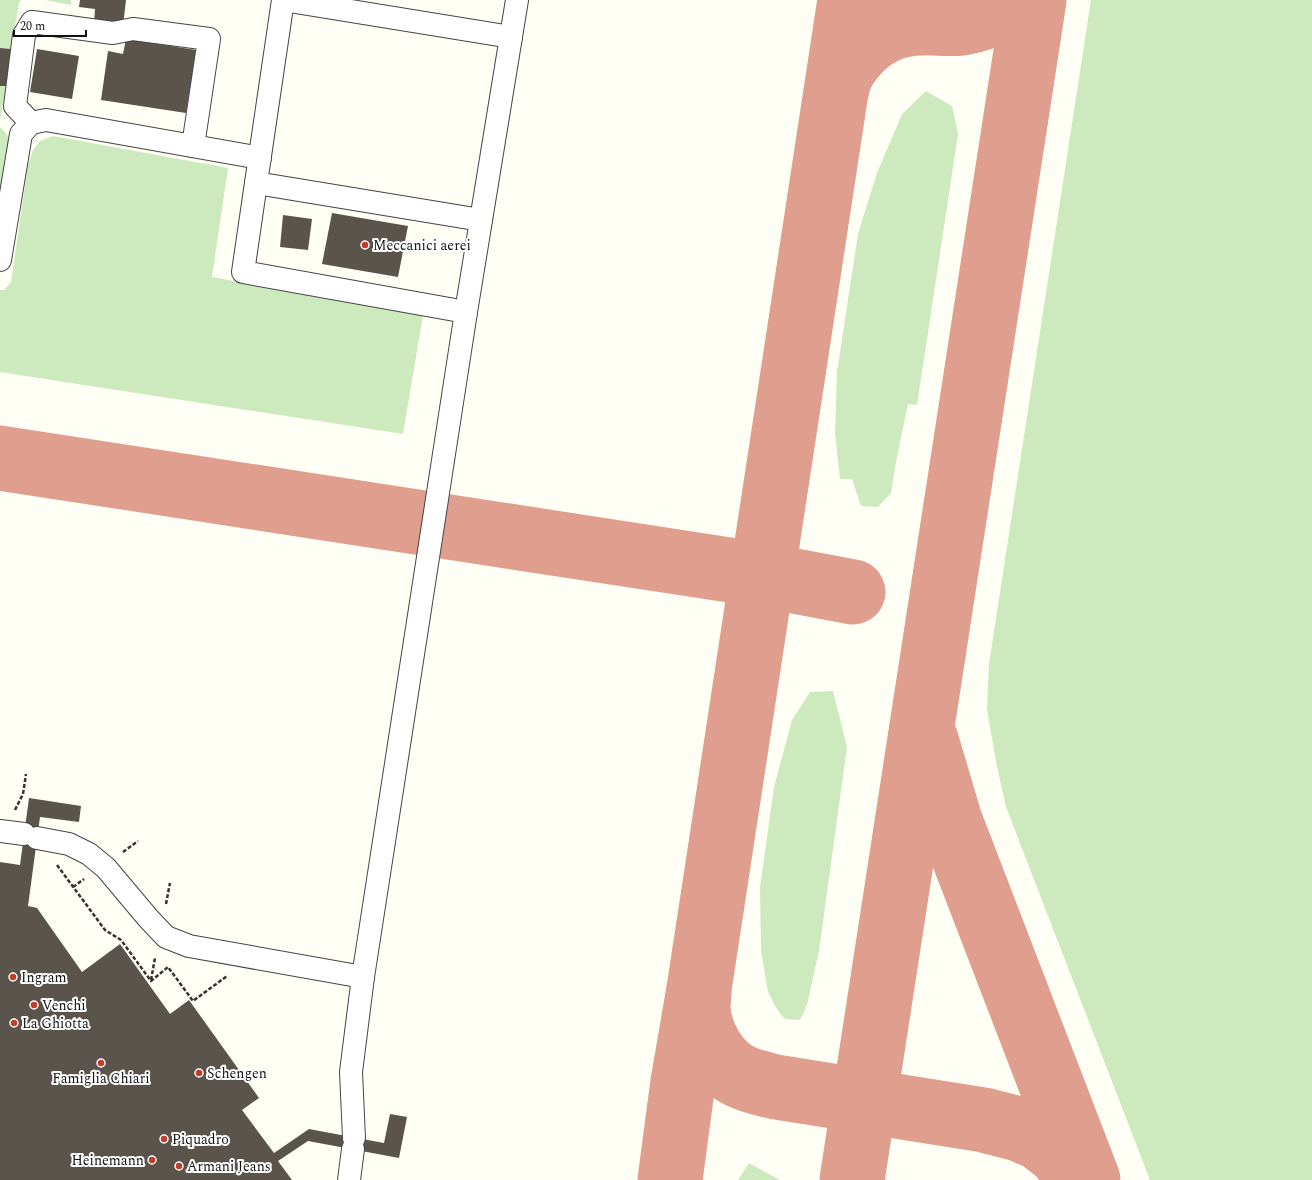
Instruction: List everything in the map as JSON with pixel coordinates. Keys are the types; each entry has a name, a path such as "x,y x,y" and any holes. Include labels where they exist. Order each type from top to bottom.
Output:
{"lane":[{"path":"466,312 243,272 284,0 510,37"},
{"path":"349,1180 354,1143 351,1072 363,977 466,312 517,0"},
{"path":"31,123 15,106 24,35 32,22 113,33 133,29 209,39 193,146"},
{"path":"0,260 21,134 31,123 46,120 260,158"},
{"path":"256,183 481,220"},
{"path":"0,831 69,844 89,854 106,868 148,918 166,936 189,946 363,977"}],"green space":[{"path":"0,0 21,0 19,3 11,49 0,48"},
{"path":"45,0 71,0 71,5"},
{"path":"1091,0 1312,0 1312,1180 1150,1180 1006,807 996,762 987,709 989,664"},
{"path":"0,86 6,86 0,120"},
{"path":"926,91 952,106 958,134 917,405 908,404 891,493 878,507 861,506 852,479 840,479 835,433 837,372 858,234 877,173 902,114"},
{"path":"0,127 7,134 10,145 0,220"},
{"path":"53,136 228,168 212,277 423,315 403,434 0,372 0,290 4,290 11,282 28,165 33,150 40,141"},
{"path":"833,691 847,747 819,951 807,1005 800,1020 785,1019 778,1011 768,992 761,951 760,887 774,787 792,720 810,692"},
{"path":"749,1163 780,1180 738,1180"}],"building":[{"path":"80,0 126,0 123,26 94,23 95,9 79,7"},
{"path":"126,39 196,50 186,113 101,100 108,51 123,54"},
{"path":"0,48 11,49 6,86 0,86"},
{"path":"37,49 79,56 72,99 30,92"},
{"name":"Meccanici aerei","path":"332,213 408,226 398,277 322,264"},
{"path":"283,215 312,219 308,250 280,247"},
{"path":"29,798 81,806 79,822 40,817 28,906 37,908 82,972 120,944 170,1014 189,1000 259,1098 242,1110 274,1153 309,1129 384,1143 390,1114 407,1117 399,1158 308,1141 278,1161 292,1180 0,1180 0,862 20,865"}],"taxiway":[{"path":"670,1180 683,1082 699,989 850,0"},
{"path":"837,89 842,74 853,56 878,34 894,27 912,23 952,24 969,22 996,12 1014,0"},
{"path":"852,1180 1034,0"},
{"path":"0,458 762,575 853,592"},
{"path":"926,740 950,821 1088,1180"},
{"path":"699,992 699,1017 705,1038 716,1056 723,1064 740,1076 776,1087 984,1120 1019,1129 1040,1138 1059,1153 1082,1180"}],"place":[{"name":"Meccanici aerei","path":"365,245"},
{"name":"Ingram","path":"13,977"},
{"name":"Venchi","path":"34,1005"},
{"name":"La Ghiotta","path":"14,1023"},
{"name":"Famiglia Chiari","path":"101,1063"},
{"name":"Schengen","path":"199,1073"},
{"name":"Piquadro","path":"164,1139"},
{"name":"Heinemann","path":"152,1160"},
{"name":"Armani Jeans","path":"179,1166"}]}
